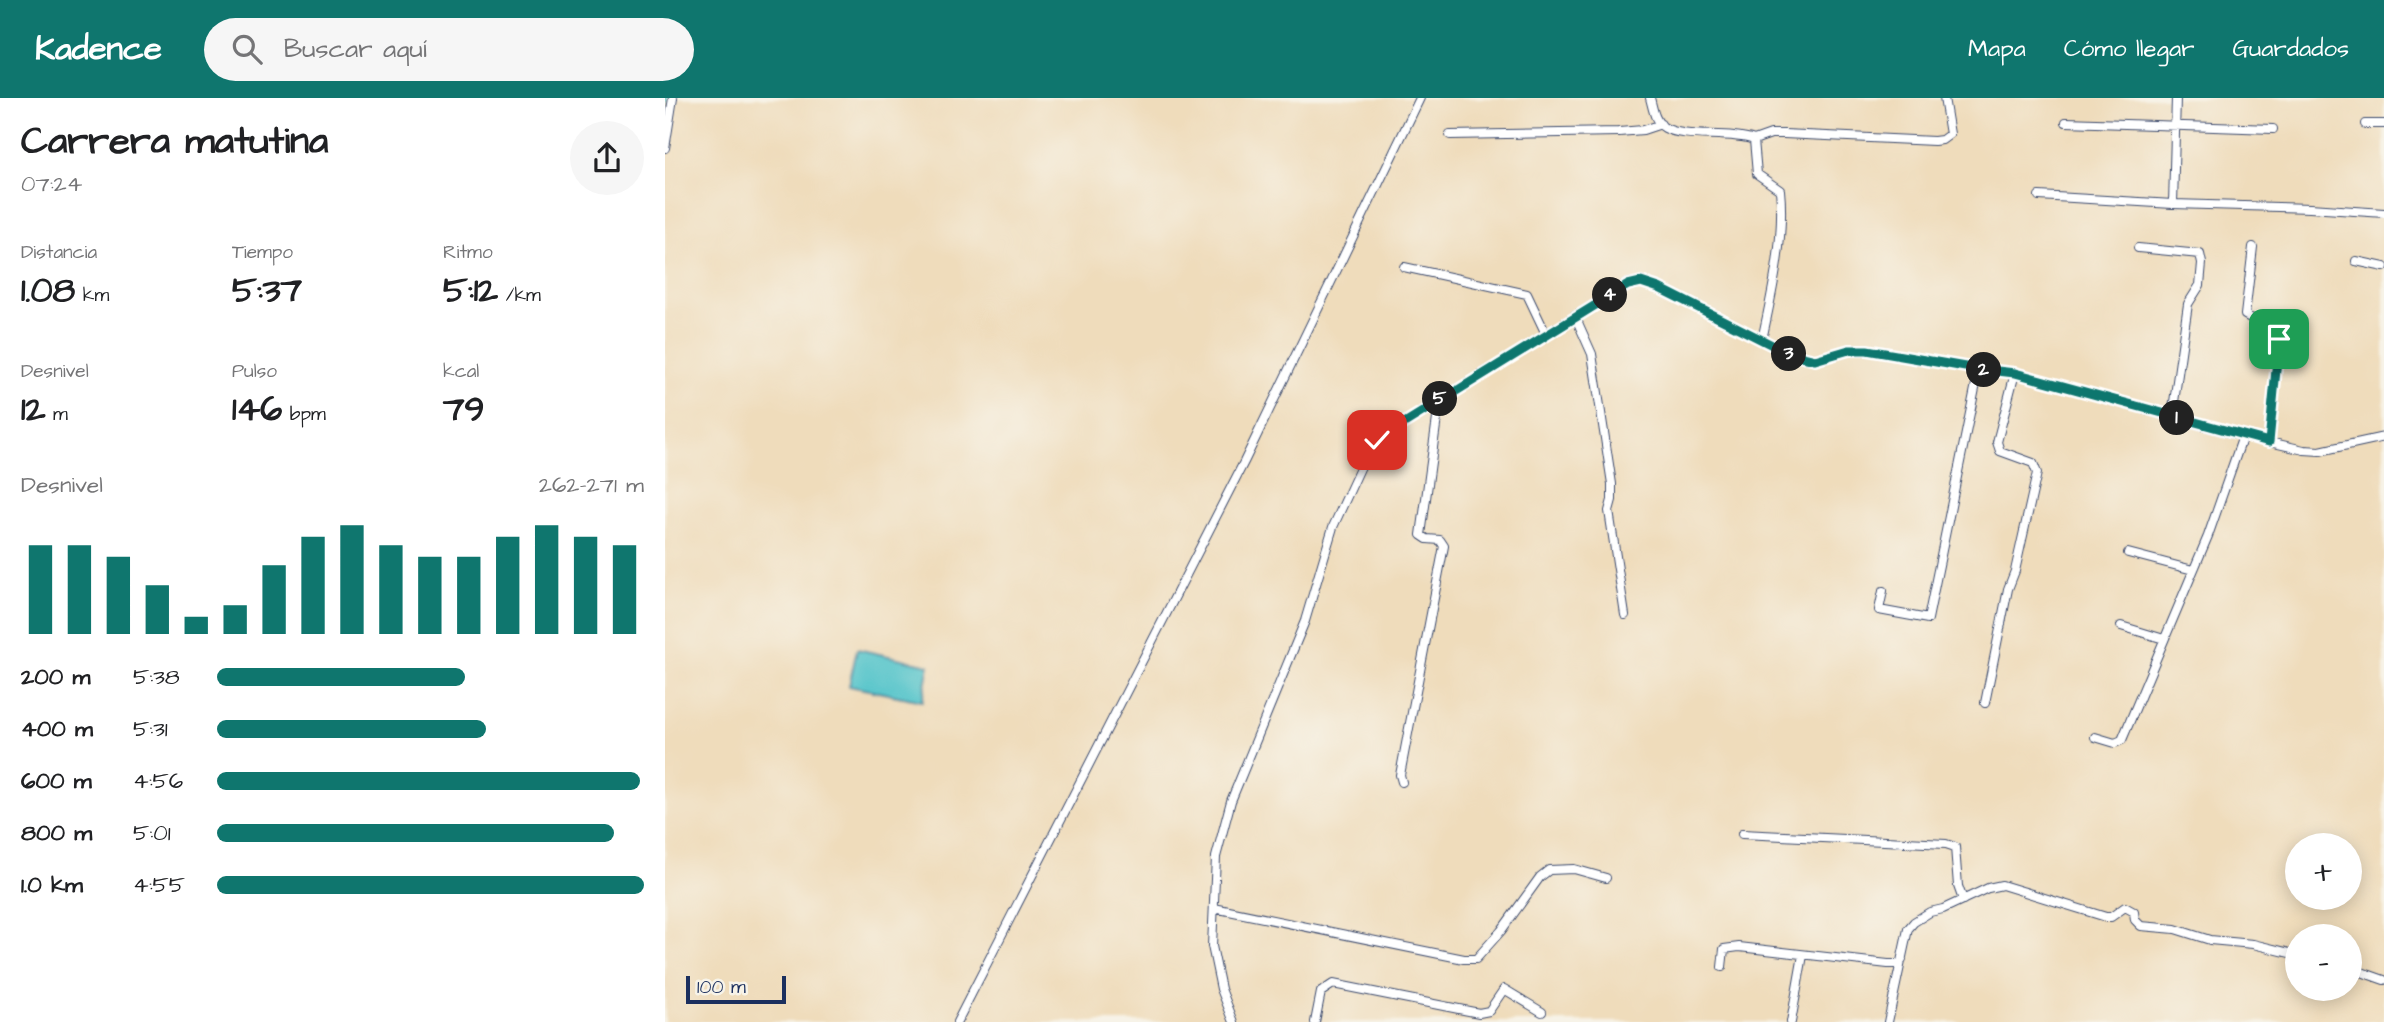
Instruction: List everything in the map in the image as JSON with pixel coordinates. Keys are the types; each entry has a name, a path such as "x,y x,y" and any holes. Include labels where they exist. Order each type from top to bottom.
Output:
{"street":[{"path":"665,148 673,98"},
{"path":"957,1022 1244,462 1420,98"},
{"path":"1650,98 1655,118 1664,128 1691,133 1742,136 1754,140 1771,134 1942,140 1951,134 1944,98"},
{"path":"2173,204 2176,98"},
{"path":"2066,122 2273,129"},
{"path":"1450,135 1619,132 1643,130 1661,124"},
{"path":"2365,124 2384,124"},
{"path":"1754,140 1757,174 1780,190 1781,205 1774,283 1762,340"},
{"path":"2039,196 2384,213"},
{"path":"2253,247 2245,316 2276,332 2279,339 2269,442"},
{"path":"2138,248 2200,254 2202,263 2200,285 2188,304 2172,416"},
{"path":"2356,261 2384,267"},
{"path":"1404,267 1527,295 1546,334"},
{"path":"1234,1022 1221,989 1212,946 1216,857 1231,801 1305,621 1333,527 1362,464 1377,440 1628,285 1641,282 1659,288 1790,354 1815,360 1849,350 1867,350 2015,373 2243,436 2304,450 2321,451 2384,436"},
{"path":"1575,316 1593,361 1612,484 1609,511 1625,615"},
{"path":"1883,590 1879,610 1928,619 1979,369"},
{"path":"1985,703 2008,589 2018,560 2037,473 2033,463 2000,451 1997,442 2015,373"},
{"path":"1402,782 1400,775 1444,546 1440,540 1427,539 1421,535 1438,411 1437,401"},
{"path":"2095,737 2115,743 2122,740 2193,570 2243,436"},
{"path":"2128,553 2193,570"},
{"path":"2121,626 2164,639"},
{"path":"1742,834 1946,844 1955,847 1958,886 1963,900"},
{"path":"1214,908 1476,959 1501,931 1540,877 1549,870 1574,869 1606,878"},
{"path":"1888,1022 1908,929 1930,912 1988,888 2002,885 2106,917 2111,917 2125,907 2134,912 2135,920 2141,926 2175,929 2210,940 2253,944 2285,952"},
{"path":"1721,967 1724,948 1739,947 1888,964 1899,964 1903,958"},
{"path":"1791,1022 1804,955"},
{"path":"2362,972 2384,980"},
{"path":"1315,1022 1321,992 1333,984 1479,1013 1489,1011 1504,989 1542,1012"}],"water":[{"path":"857,649 929,665 922,701 849,686"}],"route":[{"path":"1377,440 1590,307 1628,285 1641,282 1659,288 1790,354 1815,360 1849,350 1867,350 2015,373 2269,442 2279,339"}]}
